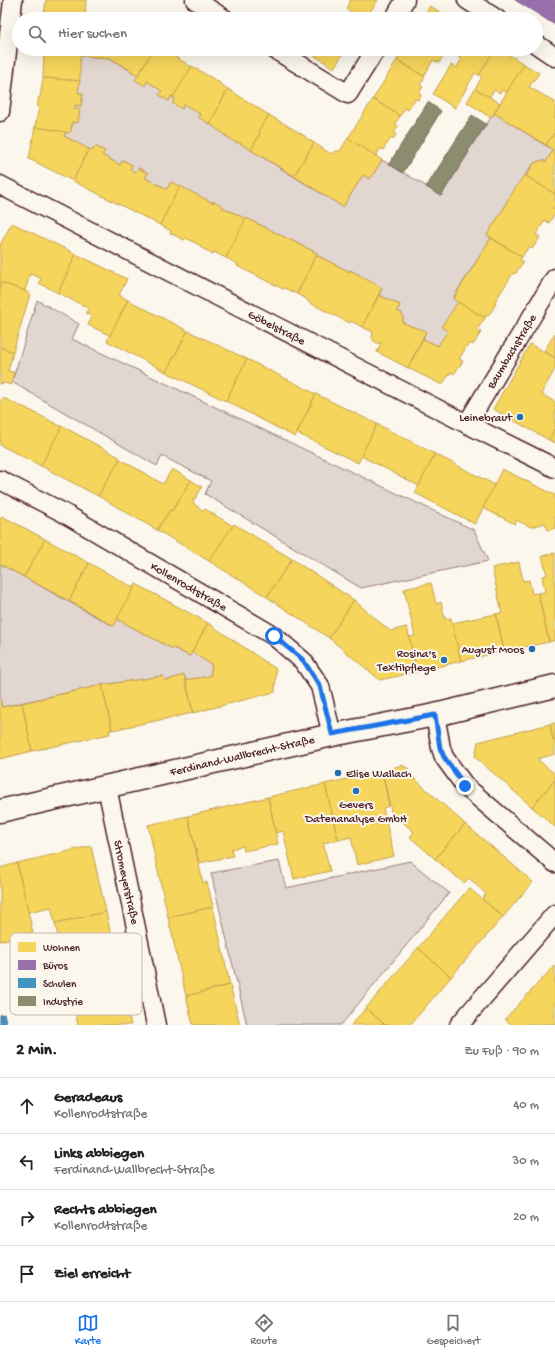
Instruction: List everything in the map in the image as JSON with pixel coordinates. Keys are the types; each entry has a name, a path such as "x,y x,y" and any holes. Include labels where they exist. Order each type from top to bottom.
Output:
{"street":[{"path":"0,112 13,0"},
{"path":"195,0 214,12"},
{"path":"398,12 405,0"},
{"path":"467,0 486,12"},
{"path":"543,49 555,57"},
{"path":"286,56 348,94 372,56"},
{"name":"Göbelstraße","path":"0,185 555,468"},
{"name":"Baumbachstraße","path":"467,424 555,278"},
{"name":"Kollenrodtstraße","path":"0,480 62,512 274,636 303,660 320,686 332,734"},
{"name":"Ferdinand-Wallbrecht-Straße","path":"0,811 332,734 435,715 555,686"},
{"path":"435,715 440,748 444,757 465,786 555,863"},
{"name":"Stromeyerstraße","path":"107,787 137,933"},
{"path":"459,1025 555,914"},
{"name":"Stromeyerstraße","path":"142,957 156,1025"}],"shaded area":[{"path":"80,56 110,58 138,76 144,85 147,81 162,91 160,95 169,101 171,96 175,99 173,103 182,109 184,104 200,114 199,117 236,143 238,142 343,207 363,175 370,179 382,160 441,195 469,152 468,151 476,138 477,139 494,113 553,150 546,162 543,160 534,163 505,204 506,205 487,235 491,238 453,298 458,302 442,327 448,331 438,346 423,339 426,331 402,322 402,313 397,311 400,305 379,295 382,288 350,270 350,272 316,255 317,253 171,182 167,189 145,178 148,173 139,168 136,172 130,170 132,165 123,160 120,165 102,155 104,151 95,146 92,151 64,136 66,132 71,131 75,105 81,106 83,94 78,93"},
{"path":"37,300 79,324 72,339 474,530 488,561 361,588 205,494 211,481 162,456 157,466 12,382"},
{"path":"0,564 113,626 117,619 173,649 174,648 189,656 192,652 212,665 210,676 186,680 184,675 165,681 163,676 102,685 2,707 0,699"},
{"path":"279,861 286,888 410,861 449,893 341,1025 247,1025 211,873"}],"building: Wohnen":[{"path":"46,0 86,0 85,12 44,12"},
{"path":"350,0 378,0 370,12 351,12 346,9"},
{"path":"430,6 440,12 426,12"},
{"path":"44,56 80,56 80,81 43,78"},
{"path":"80,56 150,56 138,75 110,58"},
{"path":"150,56 174,56 192,67 169,101 159,95 162,91 147,81 145,86 135,80"},
{"path":"315,56 342,56 334,68"},
{"path":"400,56 443,56 439,63 433,60 424,76 397,60"},
{"path":"457,56 491,56 479,75 475,73 455,108 433,94 451,65 456,68 462,59"},
{"path":"491,56 511,56 524,64 507,92 502,90 500,93 494,90 489,98 475,89 482,77 479,75"},
{"path":"397,60 425,77 420,85 423,87 419,93 421,95 418,100 415,99 408,110 405,108 400,116 373,99"},
{"path":"524,64 539,73 529,87 555,102 555,132 546,145 494,113"},
{"path":"192,66 228,89 210,124 198,117 200,114 184,104 182,109 172,103 175,99 173,97"},
{"path":"43,78 80,81 78,93 83,93 81,106 75,105 75,109 80,110 78,123 72,122 71,131 69,133 35,127 39,107 37,107"},
{"path":"228,89 269,115 259,130 260,134 251,150 238,142 236,143 210,124"},
{"path":"475,89 500,103 491,118 467,102"},
{"path":"373,99 400,116 395,124 398,126 394,133 396,134 393,140 391,138 383,150 381,148 376,156 348,138"},
{"path":"269,115 314,143 294,176 251,150 260,134 259,130"},
{"path":"35,127 66,132 64,136 89,149 73,181 29,159"},
{"path":"555,132 555,194 526,176 534,163 543,160 546,162 553,150 546,145"},
{"path":"348,138 382,160 370,179 363,175 343,207 294,176 314,143 331,154 335,151 340,151"},
{"path":"95,146 105,151 102,155 120,165 123,160 132,165 130,170 136,172 138,168 148,173 145,178 167,189 171,182 180,186 160,225 73,181 89,149 92,151"},
{"path":"524,175 555,194 555,205 553,208 555,209 555,213 549,223 545,220 536,235 540,237 532,249 529,246 522,257 487,235"},
{"path":"180,186 213,203 213,201 223,206 222,207 246,219 226,258 214,252 213,254 186,238 184,240 170,233 171,231 160,225"},
{"path":"246,218 317,253 297,294 284,288 283,289 237,266 238,264 226,258"},
{"path":"12,223 76,254 58,293 39,283 41,278 30,274 25,291 0,282 0,245"},
{"path":"491,238 522,257 520,260 523,262 515,274 513,273 494,303 496,304 485,318 453,299"},
{"path":"76,254 127,279 119,295 128,300 111,336 88,325 92,316 86,313 88,308 58,293"},
{"path":"316,255 350,272 350,270 382,288 362,327 351,321 350,323 308,302 308,300 297,294"},
{"path":"0,282 30,294 13,352 0,347"},
{"path":"379,295 400,305 397,311 402,313 402,322 426,331 408,368 377,352 381,343 374,341 372,338 373,332 362,327"},
{"path":"128,300 188,331 166,372 107,341"},
{"path":"458,302 485,318 477,330 481,332 473,345 469,343 459,359 463,361 454,374 451,372 442,385 408,368 423,339 438,346 448,331 441,327"},
{"path":"188,331 247,359 226,401 166,372"},
{"path":"555,333 555,358 544,351"},
{"path":"530,344 555,358 555,369 541,394 555,402 555,428 549,440 493,409"},
{"path":"0,347 13,352 8,371 14,372 11,385 5,383 0,384"},
{"path":"247,359 316,394 295,437 226,401"},
{"path":"316,394 377,424 358,463 297,433"},
{"path":"2,399 6,399 21,407 22,406 62,427 41,466 0,445 0,403"},
{"path":"377,424 435,454 419,486 361,456"},
{"path":"62,426 119,457 120,459 98,496 41,466"},
{"path":"555,428 555,443 549,440"},
{"path":"435,454 495,485 475,524 415,493"},
{"path":"120,459 163,484 172,469 191,480 172,511 170,510 157,530 98,496"},
{"path":"502,469 555,495 555,528 548,530 545,523 531,527 516,520 515,524 483,508"},
{"path":"191,480 202,487 193,500 194,504 202,510 205,509 233,526 209,561 157,530 170,510 172,511"},
{"path":"2,516 45,539 24,577 0,564 0,519"},
{"path":"234,524 292,559 267,597 209,561"},
{"path":"45,539 89,563 69,601 24,577"},
{"path":"555,553 555,640 549,642 538,593 545,592 542,576 547,575 542,556"},
{"path":"292,559 354,600 329,638 267,597"},
{"path":"519,562 523,581 529,580 532,594 538,593 549,642 504,651 496,614 502,613 492,568"},
{"path":"89,563 134,588 114,626 69,601"},
{"path":"431,583 436,604 441,602 445,619 451,618 461,661 417,672 409,637 415,636 404,589"},
{"path":"136,584 208,623 190,656 174,648 173,649 117,619"},
{"path":"354,600 390,631 407,627 417,672 380,680 329,638"},
{"path":"496,614 504,651 461,661 452,623"},
{"path":"208,623 276,669 275,692 193,713 186,680 210,676 212,665 192,652"},
{"path":"184,675 193,713 112,730 102,685 163,676 165,681"},
{"path":"102,685 112,730 109,730 110,734 32,751 22,703"},
{"path":"0,699 2,707 22,703 32,751 0,759"},
{"path":"555,723 555,741 553,741 550,724"},
{"path":"550,724 553,741 555,741 555,754 537,759 555,774 555,780 532,807 475,757 478,742"},
{"path":"402,765 409,769 407,772 465,824 435,859 410,837 414,832 399,819 393,820 382,771"},
{"path":"382,771 389,806 383,808 394,856 357,865 351,837 338,840 325,784"},
{"path":"555,780 555,827 532,807"},
{"path":"325,784 338,840 323,843 330,871 294,879 283,831 276,833 268,797"},
{"path":"268,797 278,844 244,851 243,846 231,849 233,856 199,863 188,816"},
{"path":"188,816 203,883 207,882 213,907 168,917 148,825"},
{"path":"465,824 533,882 503,917 482,899 486,894 469,878 464,883 435,859"},
{"path":"91,846 106,912 55,923 51,907 28,912 17,863"},
{"path":"17,863 33,933 10,933 10,939 0,941 0,868"},
{"path":"469,888 503,917 451,977 418,948"},
{"path":"213,907 230,985 186,996 168,917"},
{"path":"106,912 110,933 57,933 55,923"},
{"path":"418,948 451,977 410,1025 385,1025 366,1008"},
{"path":"555,965 555,1024 512,1025 505,1019"},
{"path":"230,985 240,1025 193,1025 186,996"},
{"path":"366,1008 385,1025 351,1025"},
{"path":"76,1015 129,1015 131,1025 78,1025"}],"building: Büros":[{"path":"515,0 555,0 555,25 543,17 543,12 534,12"}],"building: Schulen":[{"path":"4,1014 7,1025 0,1025 0,1015"}],"building: Industrie":[{"path":"428,102 441,111 403,173 389,164"},
{"path":"472,115 486,124 441,196 426,187"}],"place":[{"name":"Leinebraut","path":"520,417"},
{"name":"August Moos","path":"532,649"},
{"name":"Rosina's Textilpflege","path":"444,660"},
{"name":"Elise Wallach","path":"338,773"},
{"name":"Gevers Datenanalyse GmbH","path":"356,791"}],"route":[{"path":"274,636 303,660 320,686 332,734 435,715 440,748 444,757 465,786"}]}
